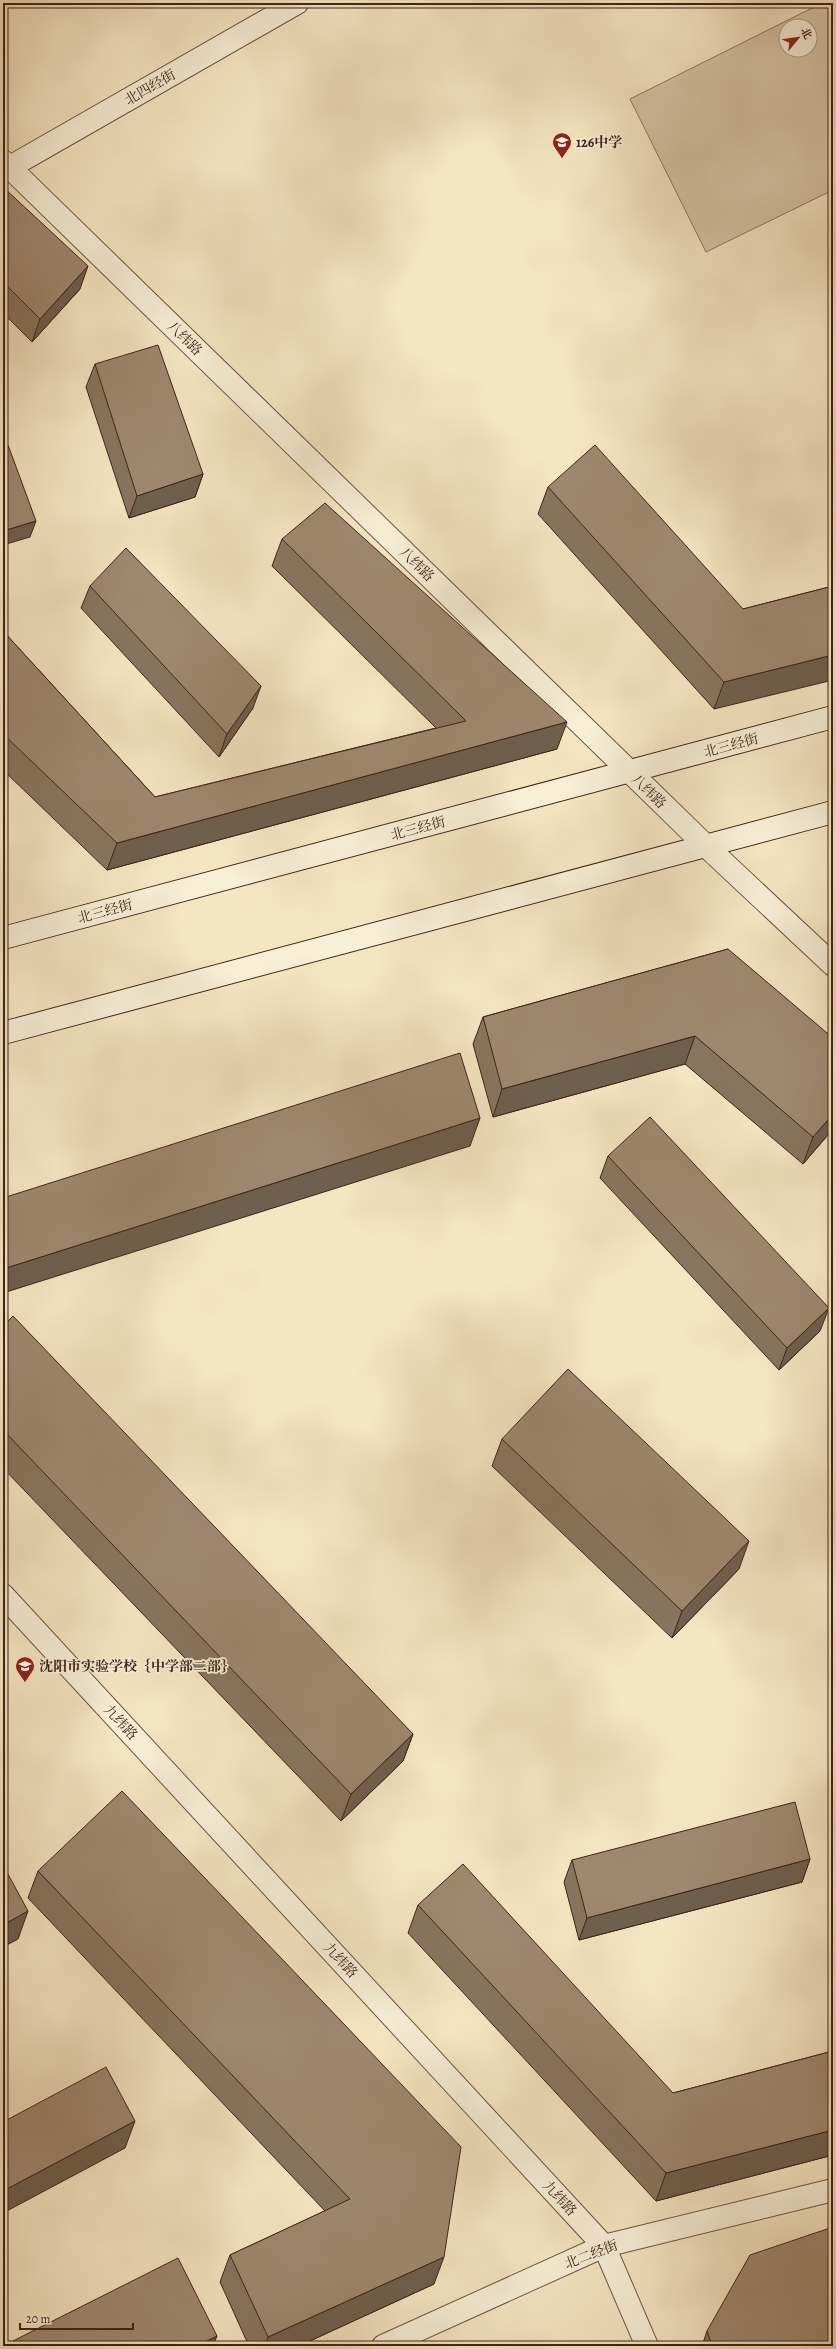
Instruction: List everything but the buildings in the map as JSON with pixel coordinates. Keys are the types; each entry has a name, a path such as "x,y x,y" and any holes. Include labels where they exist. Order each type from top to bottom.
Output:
{"street":[{"name":"北四经街","path":"6,166 298,3"},
{"name":"八纬路","path":"6,166 629,772 833,965"},
{"name":"北三经街","path":"3,938 833,717"},
{"path":"3,1033 833,812"},
{"name":"九纬路","path":"3,1595 604,2246 647,2346"},
{"name":"北二经街","path":"383,2346 604,2246 833,2190"}],"shaded area":[{"path":"822,3 833,3 833,190 706,252 630,99 778,25 778,58 818,58 818,18 792,18"}],"place":[{"name":"126中学","path":"562,159"},
{"name":"沈阳市实验学校｛中学部二部｝","path":"25,1683"}]}
